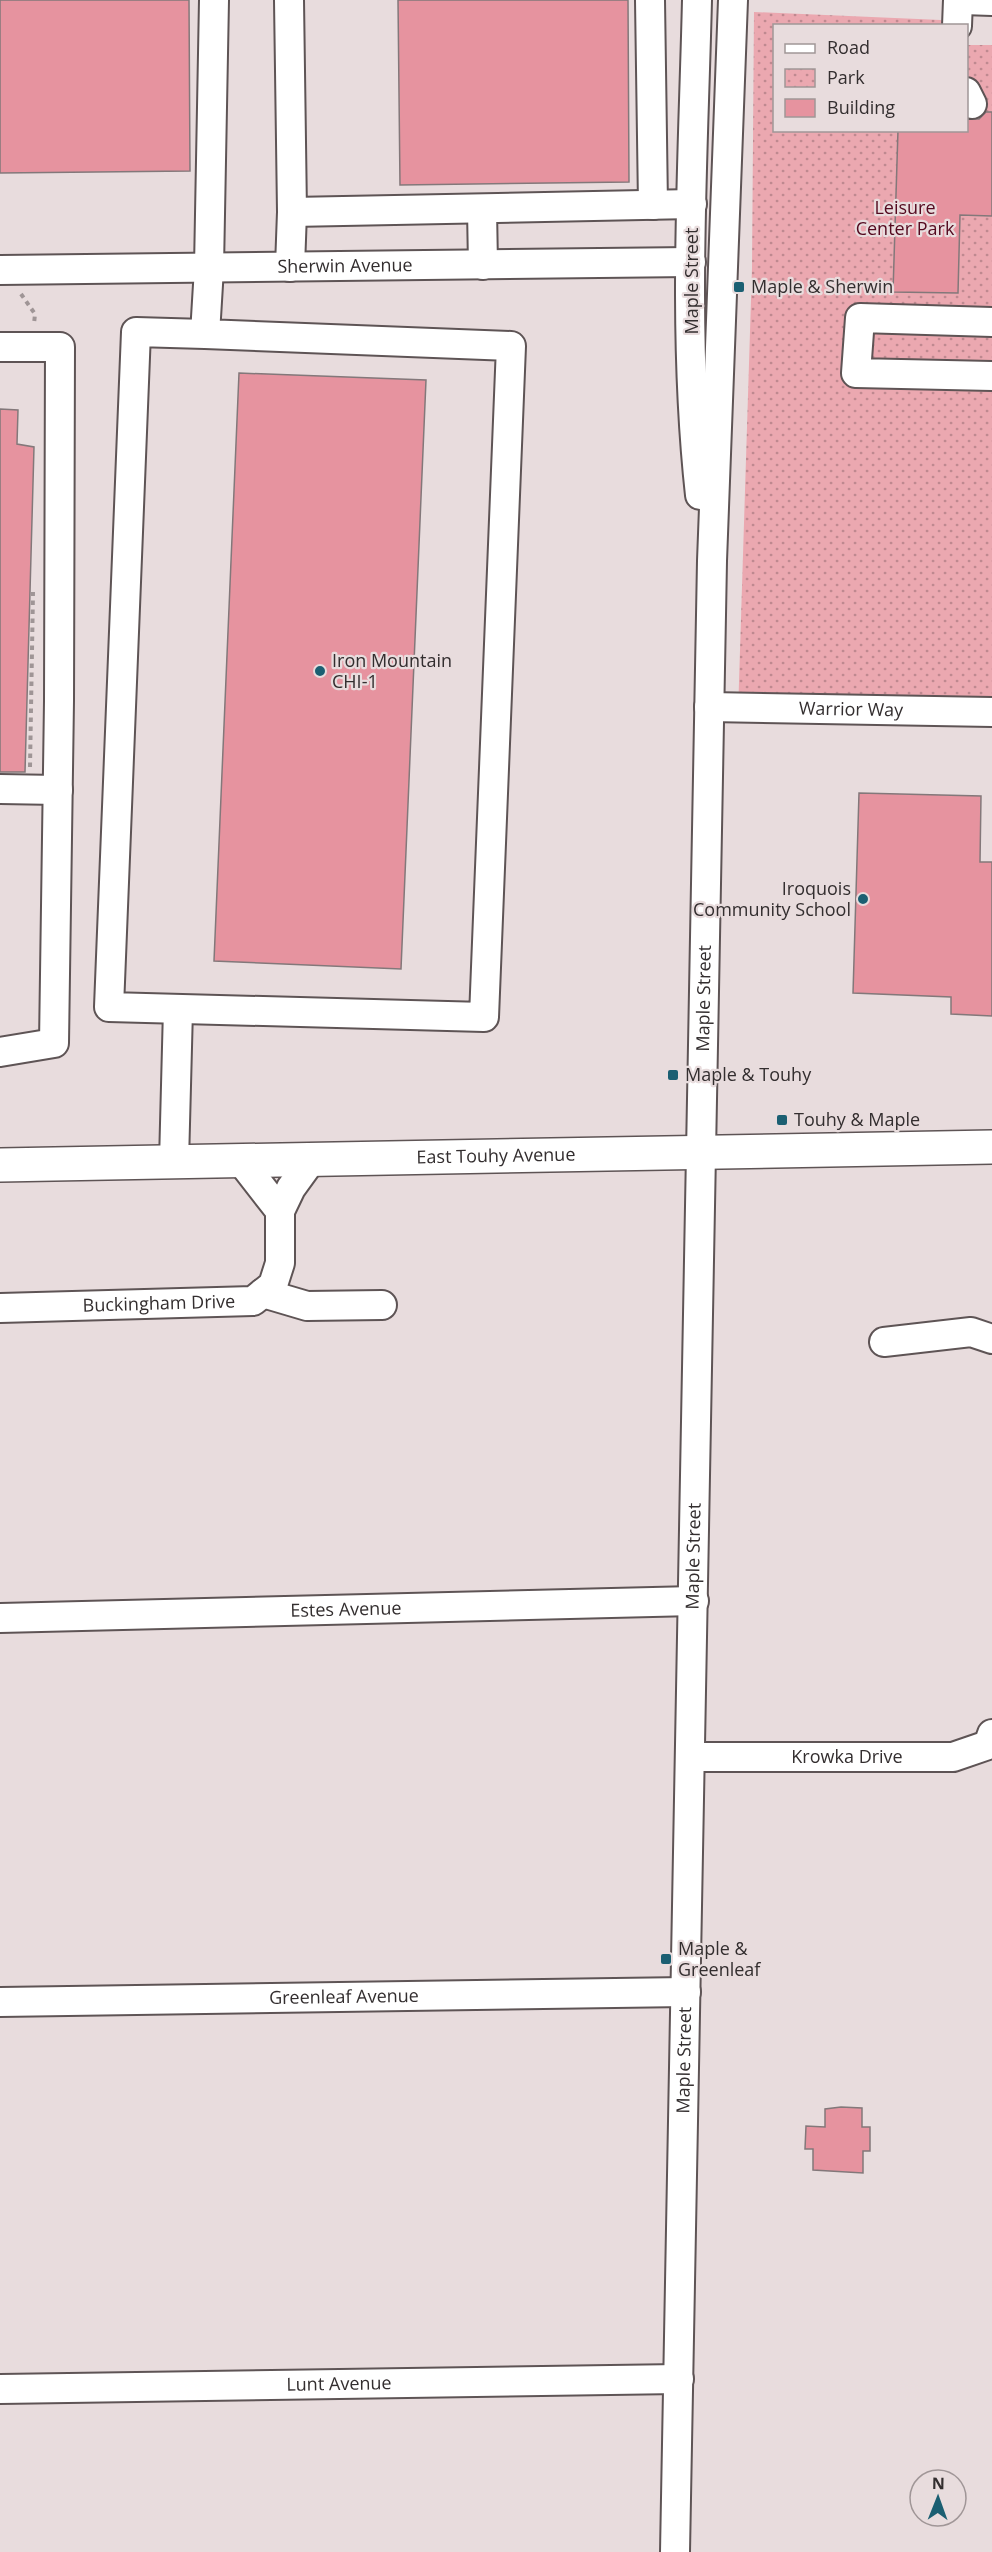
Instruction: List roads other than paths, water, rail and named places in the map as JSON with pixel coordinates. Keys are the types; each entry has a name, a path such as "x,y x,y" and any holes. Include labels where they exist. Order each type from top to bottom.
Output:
{"main road":[{"name":"East Touhy Avenue","path":"0,1165 992,1146"}],"street":[{"path":"205,334 209,268 214,0"},
{"path":"289,0 292,212 290,267"},
{"path":"650,0 654,205"},
{"name":"Maple Street","path":"697,0 691,262 694,435 702,512 712,561"},
{"name":"Maple Street","path":"675,2552 712,561 733,0"},
{"path":"957,24 958,0"},
{"path":"963,0 992,1"},
{"path":"292,212 692,204"},
{"path":"482,209 483,265"},
{"name":"Sherwin Avenue","path":"7,278 209,268 691,262"},
{"path":"992,322 860,318 856,373 992,376"},
{"path":"136,332 205,334 511,346 484,1017 109,1007 136,332"},
{"path":"0,347 60,347 58,790 54,1044 0,1052"},
{"name":"Warrior Way","path":"710,707 992,712"},
{"path":"0,789 58,790"},
{"path":"174,1162 178,1009"},
{"path":"263,1293 273,1285 280,1263 280,1211 291,1188 312,1159"},
{"path":"241,1161 280,1211"},
{"path":"263,1293 307,1306 382,1305"},
{"name":"Buckingham Drive","path":"0,1308 253,1300 263,1293"},
{"path":"884,1342 971,1332 992,1339"},
{"name":"Estes Avenue","path":"0,1618 694,1601"},
{"name":"Krowka Drive","path":"691,1757 953,1757 988,1746 992,1734"},
{"name":"Greenleaf Avenue","path":"0,2002 686,1992"},
{"name":"Lunt Avenue","path":"0,2389 679,2379"}],"place":[{"name":"Maple & Sherwin","path":"739,287"},
{"name":"Iron Mountain CHI-1","path":"320,671"},
{"name":"Iroquois Community School","path":"863,899"},
{"name":"Maple & Touhy","path":"673,1075"},
{"name":"Touhy & Maple","path":"782,1120"},
{"name":"Maple & Greenleaf","path":"666,1959"}],"park label":[{"name":"Leisure Center Park","path":"905,218"}]}
